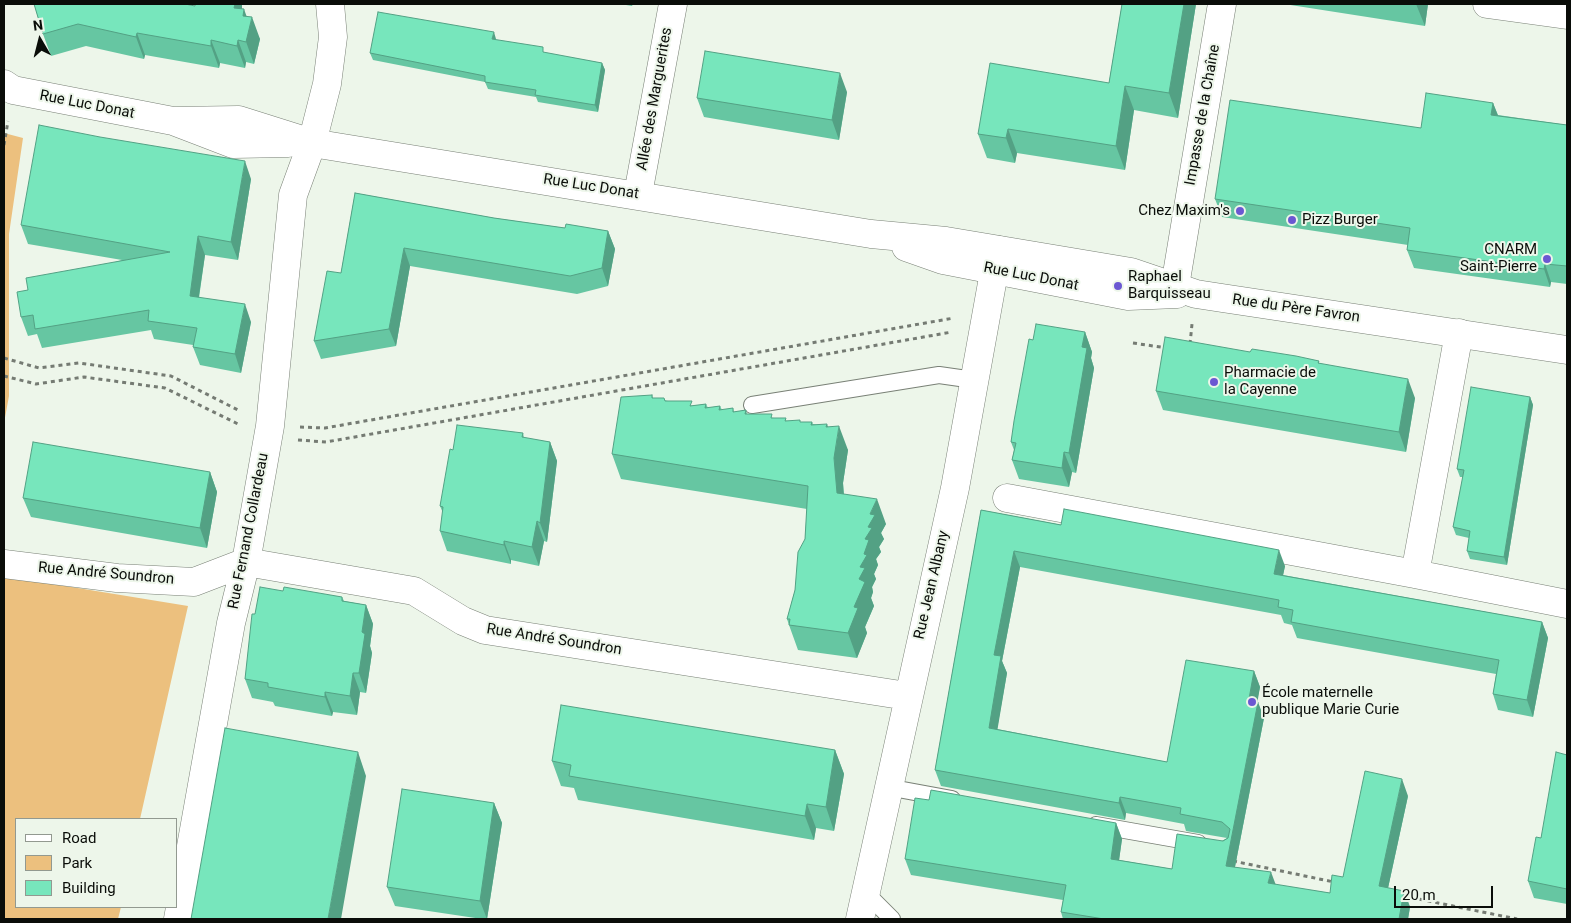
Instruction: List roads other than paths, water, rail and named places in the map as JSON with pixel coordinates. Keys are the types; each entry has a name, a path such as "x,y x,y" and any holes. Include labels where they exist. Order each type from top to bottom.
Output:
{"street":[{"name":"Rue Fernand Collardeau","path":"178,919 231,623 246,562 269,432 293,196 312,142 327,84 333,37 330,4"},
{"name":"Allée des Marguerites","path":"638,194 673,4"},
{"name":"Impasse de la Chaîne","path":"1185,290 1222,4"},
{"path":"1487,4 1567,15"},
{"name":"Rue Luc Donat","path":"4,84 13,90 173,121 239,120 312,142 638,194 871,234 929,238 996,260 1128,296 1185,290"},
{"name":"Rue Jean Albany","path":"860,919 907,696 955,488 974,380 974,318 996,260"},
{"name":"Rue du Père Favron","path":"1185,290 1567,350"},
{"path":"1414,574 1459,333"},
{"path":"1007,498 1567,604"},
{"name":"Rue André Soundron","path":"4,564 117,578 194,582 246,562 414,591 463,621 485,630 907,696"}],"lane":[{"path":"752,405 939,375 974,380"},
{"path":"887,787 967,802"},
{"path":"1082,822 1226,848"},
{"path":"865,892 892,919"}],"place":[{"name":"Chez Maxim's","path":"1240,211"},
{"name":"Pizz Burger","path":"1292,220"},
{"name":"CNARM Saint-Pierre","path":"1547,259"},
{"name":"Raphael Barquisseau","path":"1118,286"},
{"name":"Pharmacie de la Cayenne","path":"1214,382"},
{"name":"École maternelle publique Marie Curie","path":"1252,702"}]}
